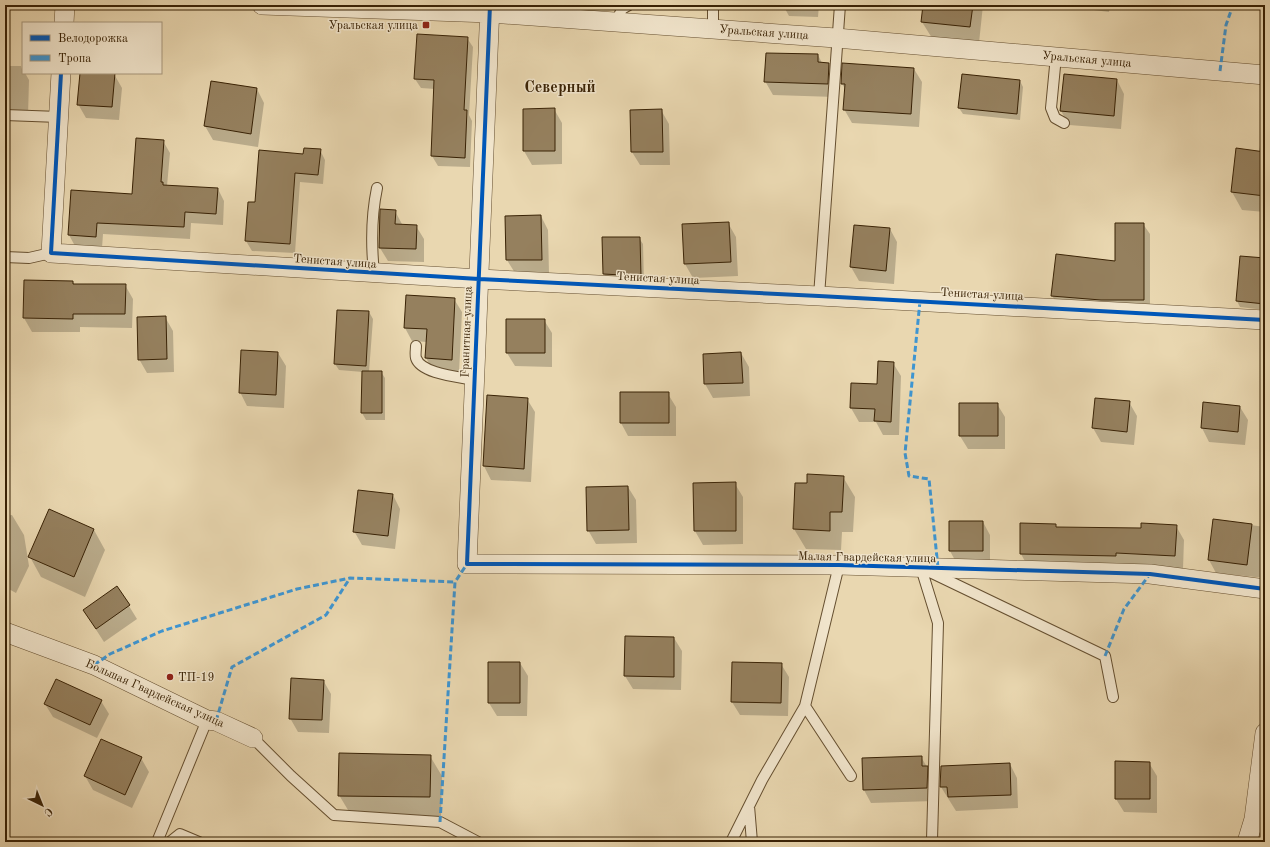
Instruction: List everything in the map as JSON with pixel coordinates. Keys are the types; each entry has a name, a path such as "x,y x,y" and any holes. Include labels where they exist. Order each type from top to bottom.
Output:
{"street":[{"path":"64,22 65,5"},
{"name":"Уральская улица","path":"262,5 490,9 616,22 836,38 1265,75"},
{"name":"Гранитная улица","path":"467,564 490,9"},
{"path":"50,253 61,74"},
{"name":"Тенистая улица","path":"50,253 479,279 1265,320"},
{"name":"Малая Гвардейская улица","path":"467,564 839,565 1150,574 1265,589"},
{"name":"Большая Гвардейская улица","path":"5,632 94,665 207,720 216,721 253,738"},
{"path":"1247,842 1259,819 1265,733"}],"lane":[{"path":"616,22 622,9 629,5"},
{"path":"713,5 713,29"},
{"path":"819,296 836,38 840,5"},
{"path":"1056,56 1051,108 1055,118 1064,123"},
{"path":"5,115 58,117"},
{"path":"374,273 372,252 373,209 378,188"},
{"name":"Тенистая улица","path":"5,257 29,258 50,253"},
{"path":"416,346 416,357 420,364 428,370 474,380"},
{"path":"731,842 762,780 805,706 839,565"},
{"path":"922,568 1105,656 1113,697"},
{"path":"922,568 938,623 932,840"},
{"path":"805,706 851,776"},
{"path":"158,842 207,720"},
{"name":"Большая Гвардейская улица","path":"253,738 291,776 334,815 440,822 478,842"},
{"path":"749,806 752,842"},
{"path":"170,842 180,834 199,842"}],"building":[{"path":"923,5 973,5 970,27 921,22"},
{"path":"417,34 468,37 464,110 467,110 465,158 431,156 434,80 414,79"},
{"path":"766,53 818,54 818,62 829,63 828,84 764,82"},
{"path":"842,63 914,68 911,114 843,110 845,84 841,84"},
{"path":"80,74 115,74 112,107 77,105"},
{"path":"962,74 1020,80 1017,114 958,108"},
{"path":"1064,74 1117,79 1114,116 1060,111"},
{"path":"211,81 257,88 251,134 204,126"},
{"path":"555,108 555,151 523,151 523,109"},
{"path":"662,109 663,152 631,152 630,110"},
{"path":"136,138 164,140 161,182 163,182 163,185 218,188 216,214 185,212 184,227 97,223 96,237 68,235 71,190 132,194"},
{"path":"304,148 321,149 318,175 295,173 290,244 245,241 248,202 255,202 259,150 303,154"},
{"path":"1236,148 1265,152 1265,196 1231,192"},
{"path":"380,209 396,210 395,224 417,225 416,249 379,248"},
{"path":"541,215 542,260 506,260 505,216"},
{"path":"729,222 731,262 684,264 682,224"},
{"path":"1115,223 1144,223 1144,300 1101,300 1051,296 1056,254 1115,261"},
{"path":"854,225 890,228 886,271 850,267"},
{"path":"602,237 640,237 641,276 603,274"},
{"path":"1240,256 1265,258 1265,304 1236,301"},
{"path":"24,280 73,281 73,284 126,284 125,314 73,314 73,319 23,318"},
{"path":"406,295 455,298 452,360 425,358 427,329 404,328"},
{"path":"337,310 369,311 366,366 334,364"},
{"path":"166,316 167,359 138,360 137,317"},
{"path":"506,319 545,319 545,353 506,353"},
{"path":"241,350 278,352 276,395 239,393"},
{"path":"741,352 743,383 704,384 703,354"},
{"path":"878,361 894,362 891,422 874,421 875,409 850,408 851,383 877,384"},
{"path":"362,371 382,371 382,413 361,413"},
{"path":"620,392 669,392 669,423 620,423"},
{"path":"487,395 528,398 524,469 483,466"},
{"path":"1095,398 1130,401 1127,432 1092,428"},
{"path":"1203,402 1240,406 1238,432 1201,428"},
{"path":"959,403 998,403 998,436 959,436"},
{"path":"807,474 844,476 842,512 830,512 830,531 793,529 795,483 807,483"},
{"path":"736,482 736,531 694,531 693,483"},
{"path":"628,486 629,530 587,531 586,487"},
{"path":"358,490 393,494 388,536 353,532"},
{"path":"49,509 94,529 74,577 28,557"},
{"path":"1213,519 1252,524 1247,565 1208,560"},
{"path":"949,521 983,521 983,551 949,551"},
{"path":"1020,523 1056,524 1056,527 1141,528 1141,523 1177,525 1175,556 1116,553 1116,556 1020,554"},
{"path":"117,586 130,605 96,629 83,610"},
{"path":"625,636 674,637 674,677 624,676"},
{"path":"488,662 520,662 520,703 488,703"},
{"path":"732,662 782,663 781,703 731,702"},
{"path":"291,678 324,680 322,720 289,719"},
{"path":"56,679 102,700 90,725 44,704"},
{"path":"101,739 142,757 125,795 84,776"},
{"path":"339,753 431,755 430,797 338,796"},
{"path":"922,756 922,766 928,766 927,788 863,790 862,758"},
{"path":"1115,761 1150,762 1150,799 1115,799"},
{"path":"1010,763 1011,795 948,797 947,787 940,787 941,766"}],"marked path":[{"path":"1220,71 1226,25 1233,5"},
{"path":"920,301 905,453 909,476 929,479 938,568"},
{"path":"440,822 455,582 467,564"},
{"path":"1105,656 1124,609 1150,574"},
{"path":"94,665 110,654 162,631 297,589 350,578 455,582"},
{"path":"216,721 232,667 326,615 350,578"}],"cycle path":[{"path":"490,5 467,564 839,565 1150,574 1265,589"},
{"path":"61,74 51,253 479,279 1265,320"}],"place":[{"name":"Уральская улица","path":"426,25"},
{"name":"ТП-19","path":"170,677"}],"district":[{"name":"Северный","path":"560,86"}]}
